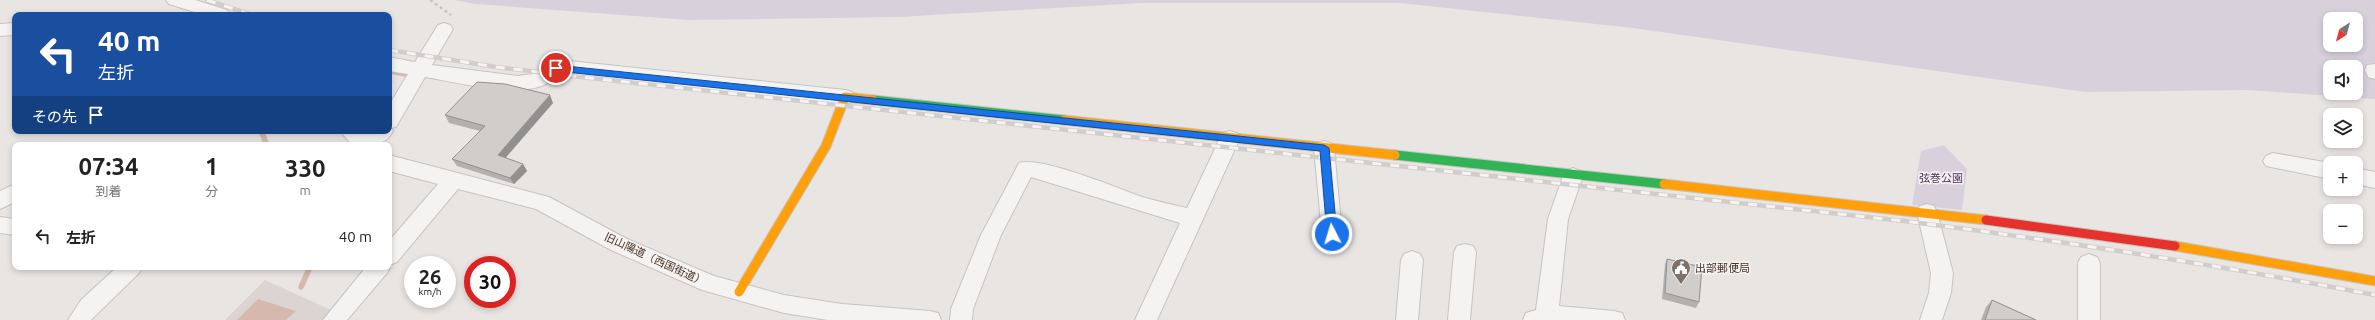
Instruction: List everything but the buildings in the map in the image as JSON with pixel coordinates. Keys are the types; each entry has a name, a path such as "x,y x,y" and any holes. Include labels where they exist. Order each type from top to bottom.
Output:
{"street":[{"path":"176,0 220,10"},
{"path":"392,117 447,20"},
{"path":"0,30 12,29"},
{"path":"392,65 420,70 518,83 537,80 560,67 1324,148 1573,176 1927,212 2097,234 2220,253 2375,281"},
{"path":"739,292 789,211 826,146 845,97"},
{"path":"354,134 360,142"},
{"path":"369,142 379,134"},
{"path":"1146,320 1230,138"},
{"path":"1324,148 1332,234"},
{"path":"2273,161 2323,170"},
{"name":"旧山陽道（西国街道）","path":"392,164 542,203 618,244 676,271 739,292 779,312 842,314 930,320"},
{"path":"961,320 962,309 991,235 1026,168 1052,174 1123,196 1136,203 1193,218"},
{"path":"1573,176 1558,219 1541,319 1558,315 1614,320"},
{"path":"2363,177 2375,180"},
{"path":"392,252 454,179"},
{"path":"0,201 12,194"},
{"path":"1927,212 1942,273 1940,293 1931,320"},
{"path":"0,225 12,227"},
{"path":"1459,320 1465,252"},
{"path":"1407,320 1412,260"},
{"path":"2089,263 2089,320"},
{"path":"79,320 89,306 128,270"},
{"path":"334,320 376,270"}],"path":[{"path":"430,0 447,20"}],"shaded area":[{"path":"265,280 331,310 324,320 225,320"},
{"path":"258,299 296,311 286,320 237,320"}],"green space":[{"path":"455,0 2375,0 2375,99 2363,98 2363,60 2323,60 2323,95 2248,90 2085,92 1633,28 1400,3 1140,3 899,17 689,20 475,4"},
{"name":"弦巻公園","path":"1944,145 1967,169 1962,210 1912,205 1921,151"}],"waterway":[{"path":"392,72 406,74"},
{"path":"262,134 266,142"},
{"path":"301,287 309,270"}],"railway":[{"path":"207,0 243,12"},
{"path":"392,50 496,67 599,79 1904,221 2140,254 2375,295"}],"traffic: fast":[{"path":"873,100 1064,120"},
{"path":"1395,155 1664,184"}],"traffic: slow":[{"path":"739,292 826,146 845,97 873,100"},
{"path":"1064,120 1395,155"},
{"path":"1664,184 1986,220"},
{"path":"2175,246 2375,281"}],"traffic: jam":[{"path":"1986,220 2175,246"}],"place":[{"name":"出部郵便局","path":"1681,285"}],"route":[{"path":"556,68 560,67 1324,148 1332,234"}]}
